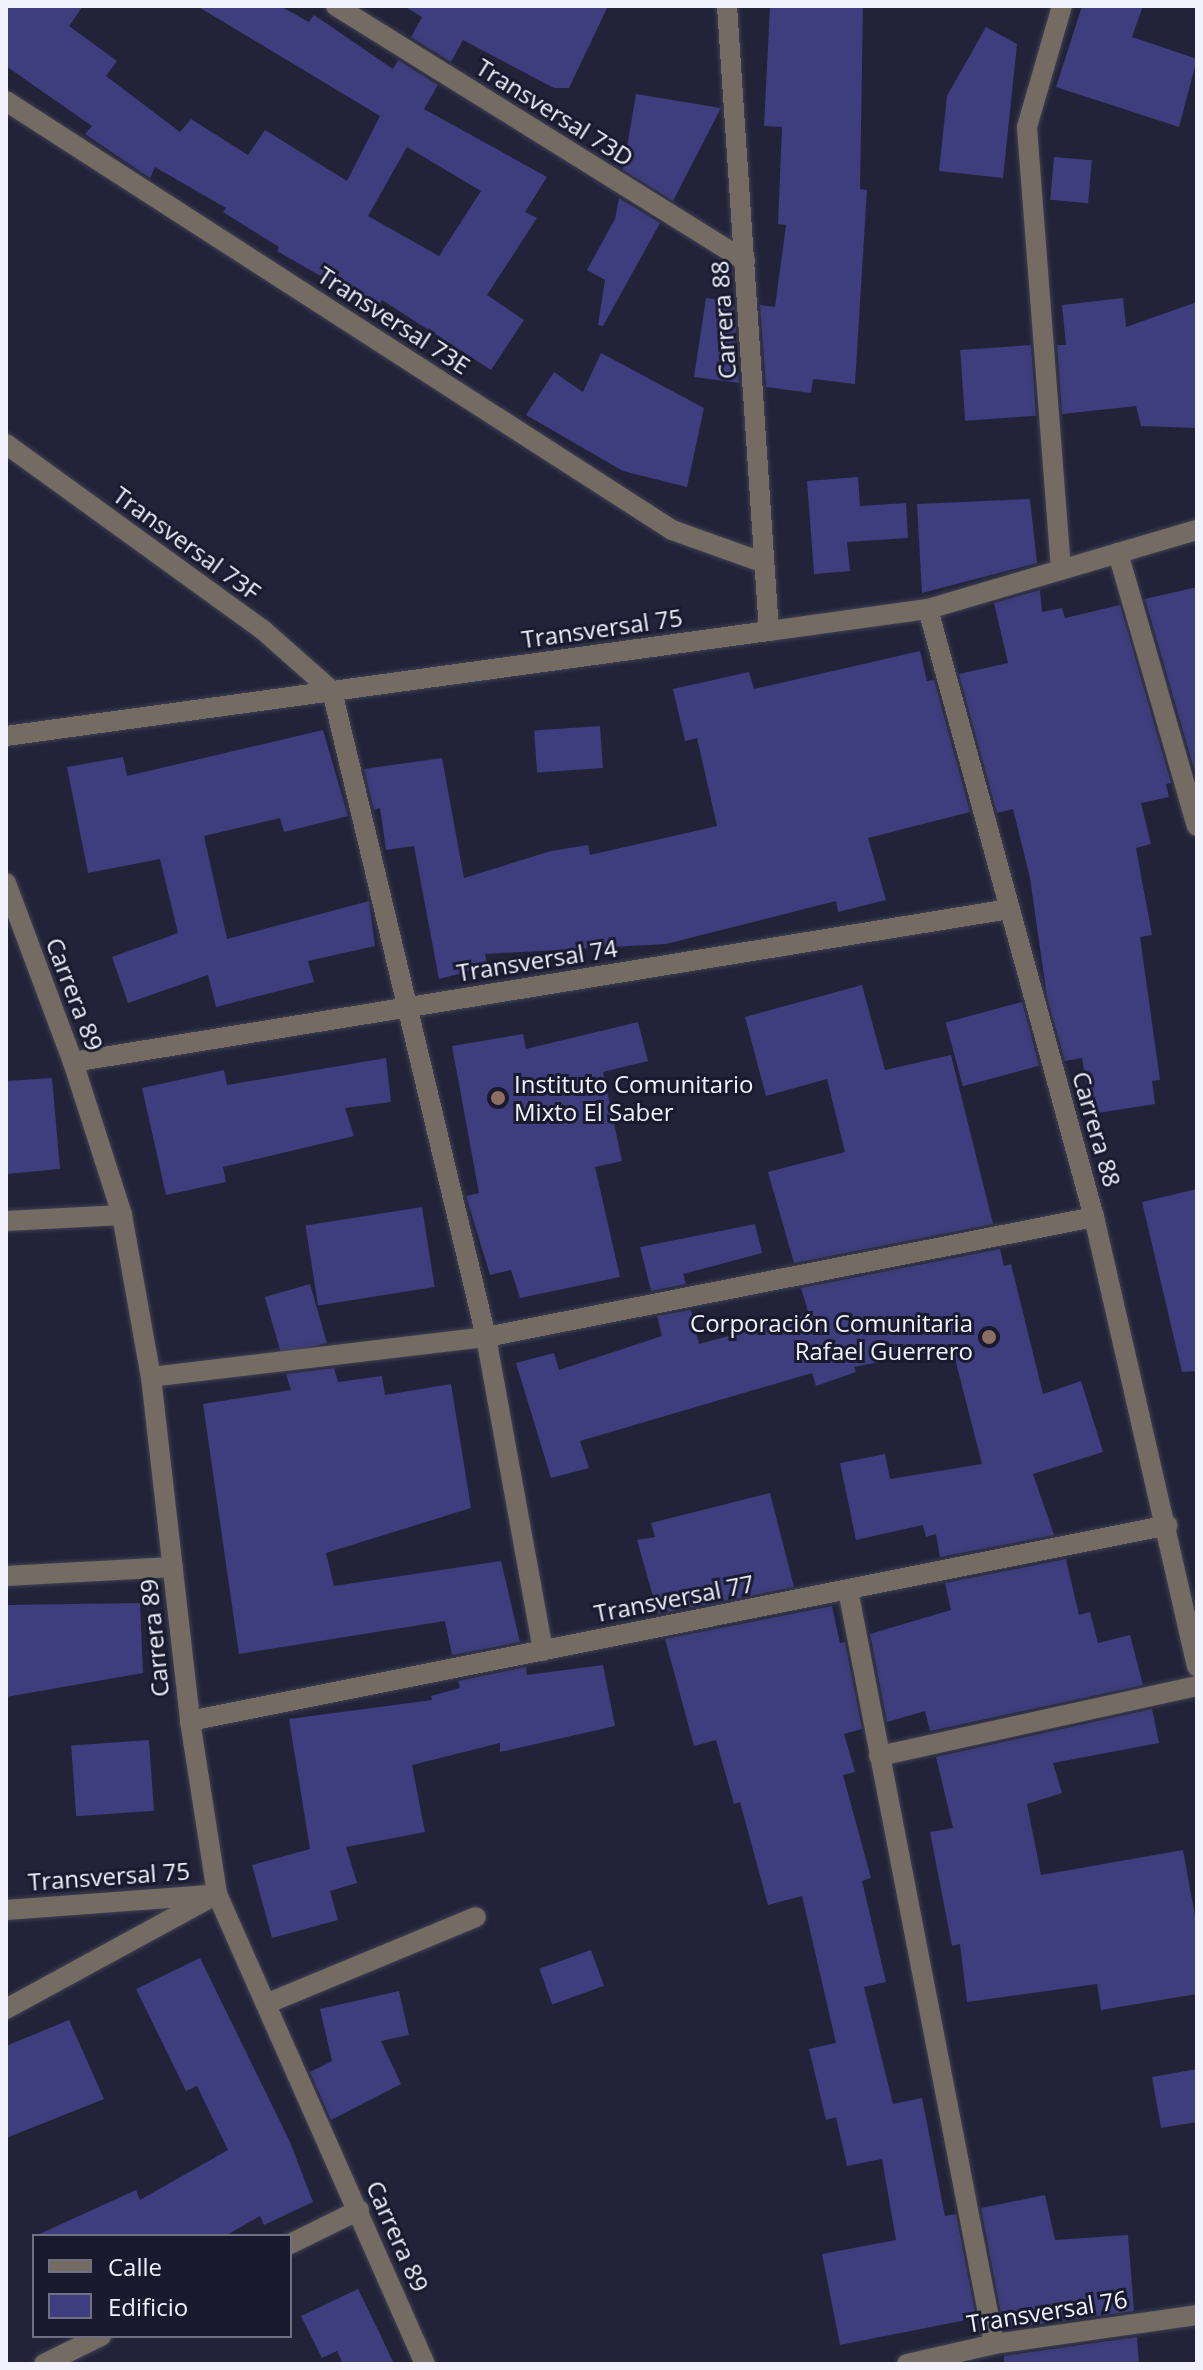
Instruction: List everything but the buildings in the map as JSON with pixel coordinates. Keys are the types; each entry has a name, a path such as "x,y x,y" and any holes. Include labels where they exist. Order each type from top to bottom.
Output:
{"street":[{"name":"Transversal 73D","path":"336,6 745,261"},
{"name":"Carrera 88","path":"727,6 769,631"},
{"path":"1061,570 1027,127 1062,6"},
{"name":"Transversal 73E","path":"6,101 672,530 764,563"},
{"name":"Transversal 73F","path":"6,444 263,630 332,691"},
{"name":"Transversal 75","path":"6,736 928,609 1197,530"},
{"path":"1118,553 1197,826"},
{"name":"Carrera 88","path":"928,609 1094,1217 1168,1525 1197,1666"},
{"path":"332,691 410,1007 486,1337 543,1651"},
{"name":"Carrera 89","path":"7,888 73,1062 122,1215 151,1377 190,1721 217,1894 425,2364"},
{"name":"Transversal 74","path":"73,1062 1009,909"},
{"path":"6,1221 122,1215"},
{"path":"151,1377 486,1337 1094,1217"},
{"name":"Transversal 77","path":"190,1721 1168,1525"},
{"path":"6,1576 173,1567"},
{"path":"848,1590 994,2344"},
{"path":"879,1756 1197,1686"},
{"path":"6,2009 217,1894"},
{"name":"Transversal 75","path":"6,1910 217,1894"},
{"path":"266,2004 476,1917"},
{"path":"292,2243 359,2210"},
{"name":"Transversal 76","path":"907,2364 939,2360 994,2344 1197,2315"},
{"path":"44,2364 97,2338"}],"place":[{"name":"Instituto Comunitario Mixto El Saber","path":"498,1098"},
{"name":"Corporación Comunitaria Rafael Guerrero","path":"989,1337"}]}
